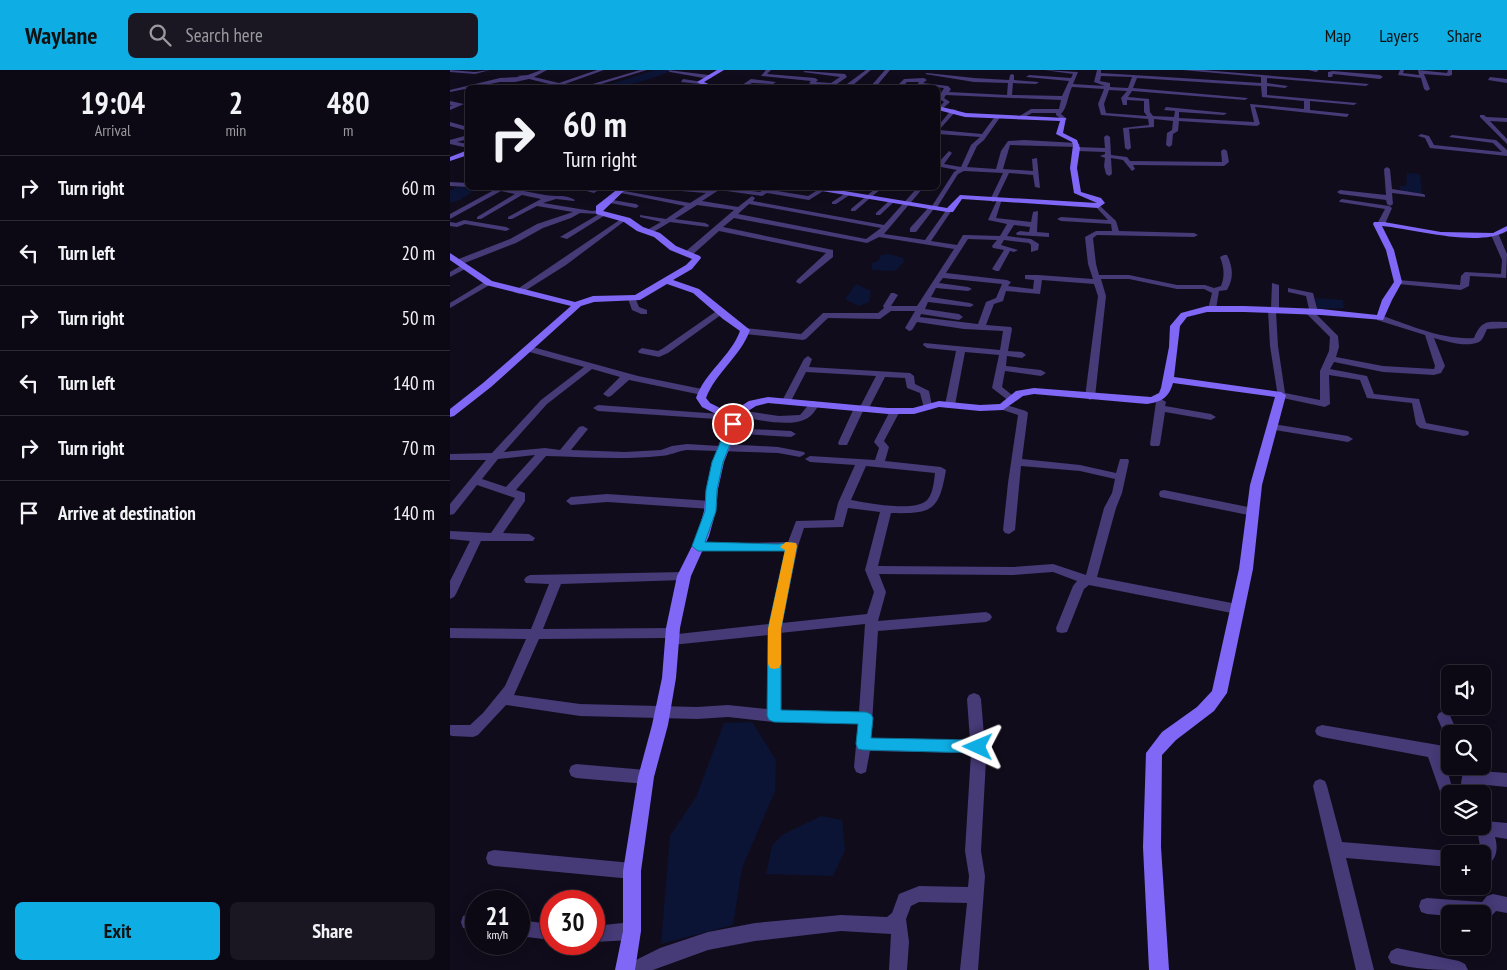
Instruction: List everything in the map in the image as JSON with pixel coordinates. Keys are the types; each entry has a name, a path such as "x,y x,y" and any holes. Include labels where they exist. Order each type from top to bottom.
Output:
{"street":[{"path":"450,71 475,73 488,70"},
{"path":"477,85 529,78 545,70"},
{"path":"552,85 602,70"},
{"path":"592,85 646,70"},
{"path":"700,82 721,70"},
{"path":"769,70 763,75 816,80 809,85"},
{"path":"773,70 805,71 861,77"},
{"path":"851,85 869,70"},
{"path":"874,85 888,70"},
{"path":"944,70 1012,76 1105,91 1130,90 1168,96 1347,115"},
{"path":"1021,117 1031,111 1059,112 1063,109 1064,98 1076,73 1046,70"},
{"path":"1168,96 1176,70"},
{"path":"1184,70 1229,71 1264,75 1279,74 1330,76 1363,82 1279,74"},
{"path":"1310,70 1316,70"},
{"path":"1402,71 1400,74 1449,75 1450,70"},
{"path":"670,71 711,75"},
{"path":"1216,71 1212,81 1213,91 1242,93 1244,92 1245,72"},
{"path":"1228,84 1229,71"},
{"path":"698,72 711,75"},
{"path":"1252,105 1257,124 1103,114 1101,104 1108,84 1097,82 1099,72 1212,81 1228,84 1264,84 1287,88 1279,74"},
{"path":"1330,76 1330,72 1333,72 1380,77"},
{"path":"450,91 464,83 465,79 475,73"},
{"path":"925,83 938,82 965,73"},
{"path":"1421,73 1426,89"},
{"path":"926,74 953,78 1012,76 1036,82"},
{"path":"1264,75 1264,106"},
{"path":"520,76 560,85"},
{"path":"833,84 845,76"},
{"path":"1009,97 1012,76"},
{"path":"1128,116 1124,98 1130,90 1135,76"},
{"path":"745,85 751,81 782,82 791,78"},
{"path":"465,79 508,85"},
{"path":"1490,79 1507,81"},
{"path":"900,85 906,80 933,85"},
{"path":"1402,80 1424,83"},
{"path":"684,81 700,82 709,85"},
{"path":"812,82 838,85"},
{"path":"1133,83 1142,83"},
{"path":"1188,84 1196,85 1195,95"},
{"path":"940,87 948,89 941,98 947,102 940,107"},
{"path":"450,91 465,88"},
{"path":"1001,88 1020,89"},
{"path":"945,93 1064,98"},
{"path":"1124,98 1152,99 1168,96 1195,95 1245,98"},
{"path":"979,103 984,96"},
{"path":"1264,96 1354,103"},
{"path":"1128,148 1126,128 1151,128 1151,117 1147,112 1152,99"},
{"path":"1306,99 1307,110"},
{"path":"450,102 464,104"},
{"path":"450,108 464,104"},
{"path":"1187,107 1167,105 1166,110 1224,113"},
{"path":"940,108 954,110 966,115 1064,120"},
{"path":"940,128 954,110"},
{"path":"1169,145 1170,133 1175,132 1177,110"},
{"path":"450,114 465,111"},
{"path":"1059,112 1058,115 1064,120"},
{"path":"913,230 932,208 956,173 968,161 974,146 984,136 998,116"},
{"path":"1507,120 1483,117 1507,142"},
{"path":"1064,120 1059,134 1075,141 1077,150 1073,163 1078,194 1098,200 1101,203 1098,206"},
{"path":"450,124 465,128"},
{"path":"940,130 984,136"},
{"path":"1022,134 1067,138"},
{"path":"1422,136 1427,137 1432,147 1507,154 1494,141 1452,137"},
{"path":"1107,137 1107,166 1109,174"},
{"path":"450,142 465,138"},
{"path":"450,142 465,145"},
{"path":"1034,225 1011,224 992,220 1003,171 1004,151 1008,143 1050,144 1077,150 1108,153 1125,158 1131,166 1224,164 1226,162 1224,150"},
{"path":"1047,151 1050,144"},
{"path":"1017,150 1024,150"},
{"path":"450,159 465,153"},
{"path":"940,162 949,153"},
{"path":"1035,159 1038,187"},
{"path":"940,163 986,173 1003,171 1036,173"},
{"path":"1380,318 1387,300 1398,282 1390,250 1376,226 1380,224 1389,208 1390,194 1387,169"},
{"path":"450,184 465,185"},
{"path":"450,216 496,190"},
{"path":"508,190 548,198 556,197 572,200"},
{"path":"479,218 527,190"},
{"path":"589,190 594,191"},
{"path":"602,213 599,208 621,190"},
{"path":"627,190 714,209 738,209"},
{"path":"650,232 714,190"},
{"path":"725,190 762,194 765,191 809,198 820,190"},
{"path":"853,210 877,190"},
{"path":"732,215 867,241 878,235 886,227 918,190"},
{"path":"834,203 849,191 870,197 949,210"},
{"path":"1340,192 1423,196"},
{"path":"926,244 960,197 1098,206 1114,222 1116,233"},
{"path":"510,218 548,198"},
{"path":"688,254 750,200 886,227"},
{"path":"607,201 636,206"},
{"path":"878,214 892,201"},
{"path":"1342,201 1389,208"},
{"path":"450,414 488,385 577,305 593,299 632,299 640,297 696,261 697,258 673,248 658,235 624,219 602,213 536,204"},
{"path":"450,275 456,262 514,241 540,226 569,217 579,211"},
{"path":"1032,234 1036,212"},
{"path":"564,237 602,213"},
{"path":"642,216 696,224 705,222"},
{"path":"517,292 563,263 624,219"},
{"path":"828,234 843,219"},
{"path":"1061,219 1114,222"},
{"path":"450,224 456,225 464,222 506,229"},
{"path":"996,269 1011,249 996,247 1011,224"},
{"path":"1380,224 1432,233 1494,234 1507,228"},
{"path":"717,228 830,252 830,255 800,282"},
{"path":"1020,232 1046,235"},
{"path":"909,328 934,285 960,248 967,233 1033,242 1035,245 1034,250"},
{"path":"1090,397 1102,296 1092,264 1089,238 1096,233 1194,235"},
{"path":"1398,282 1461,288 1465,286 1465,276 1468,274 1503,276 1505,274 1506,260 1502,247 1494,234"},
{"path":"878,235 960,248"},
{"path":"1028,277 1097,279 1128,277 1177,288 1205,288 1214,290 1224,288 1227,283 1229,276 1224,257"},
{"path":"456,262 489,283 517,292 577,305"},
{"path":"942,275 1007,282 1000,299 990,302 981,327"},
{"path":"1003,288 1037,292 1038,277"},
{"path":"666,281 696,291 745,331 803,337 824,315 880,316 888,308 887,306 894,295"},
{"path":"450,306 489,283"},
{"path":"934,285 968,289"},
{"path":"1159,970 1152,847 1154,753 1169,736 1195,720 1212,705 1219,693 1246,569 1256,484 1282,395 1275,354 1272,310 1275,310 1275,285"},
{"path":"1212,309 1216,297 1214,290"},
{"path":"1169,380 1282,395 1325,404 1327,390 1325,372 1333,358 1334,336 1311,312 1310,295 1291,290"},
{"path":"632,299 636,308 644,312"},
{"path":"927,299 970,305"},
{"path":"888,308 981,327 1008,329 997,388 1012,399"},
{"path":"1155,444 1161,403 1169,380 1175,326 1184,315 1212,309 1311,312 1380,318 1428,333 1474,341 1480,336 1483,328 1487,325 1507,325"},
{"path":"642,351 659,354 721,312"},
{"path":"918,313 959,317"},
{"path":"735,415 702,402 702,392 745,331"},
{"path":"956,332 1008,337"},
{"path":"1333,358 1383,368 1416,372 1438,371 1440,366 1428,333"},
{"path":"927,345 1022,355"},
{"path":"529,349 627,376 702,392"},
{"path":"950,405 961,349"},
{"path":"787,401 808,359"},
{"path":"450,511 495,456 544,402 591,366"},
{"path":"1000,368 1041,373"},
{"path":"803,369 909,376 910,386 924,391 927,406"},
{"path":"1325,372 1364,378 1370,396 1416,401 1421,424 1424,426 1464,433"},
{"path":"843,443 861,408 882,374"},
{"path":"608,394 627,376"},
{"path":"1003,407 1020,393 1034,391 1090,397 1147,400 1211,418"},
{"path":"625,970 632,931 632,871 646,777 663,712 669,678 672,636 684,576 703,536 723,448 735,415 753,403 768,400 895,411 914,411 927,406 950,405 980,408 1003,407 1023,413 1009,530"},
{"path":"598,408 801,418 809,413 814,404"},
{"path":"879,464 884,447 879,442 895,411"},
{"path":"564,452 583,428"},
{"path":"1273,428 1348,439"},
{"path":"730,431 791,434"},
{"path":"450,457 495,456 545,451 625,455 663,453 672,449 687,447 778,450 805,456 942,470 935,497 929,505 924,507 886,510 844,503"},
{"path":"508,492 545,451"},
{"path":"1062,628 1079,586 1091,577 1096,565 1110,508 1117,493 1124,461"},
{"path":"774,716 774,629 792,546 800,524 838,524 844,503 862,462"},
{"path":"1016,462 1080,468 1120,477"},
{"path":"475,481 521,496 520,501 495,536"},
{"path":"1164,494 1253,512"},
{"path":"571,501 607,498 711,505"},
{"path":"861,767 872,622 880,592 871,570 886,510"},
{"path":"450,535 529,538"},
{"path":"450,594 477,537"},
{"path":"698,546 778,548 792,546"},
{"path":"871,570 1013,571 1053,568 1088,580 1237,609"},
{"path":"530,580 684,576"},
{"path":"451,730 473,730 488,717 510,690 557,578"},
{"path":"450,633 672,636 872,622 986,617"},
{"path":"503,699 580,710 697,713 728,710 774,716 866,718"},
{"path":"969,970 977,876 973,851 978,781 978,747 974,699"},
{"path":"1444,717 1447,725"},
{"path":"1322,731 1441,752"},
{"path":"863,744 978,747"},
{"path":"1434,751 1445,785"},
{"path":"576,771 646,777"},
{"path":"1481,775 1507,780"},
{"path":"1320,786 1365,970"},
{"path":"1491,828 1507,831"},
{"path":"1334,849 1441,858"},
{"path":"494,858 632,871"},
{"path":"898,970 900,942 898,919 905,900 919,894 975,895"},
{"path":"1427,906 1485,911 1493,902 1507,906"},
{"path":"634,970 660,957 708,941 755,932 841,923 890,926 898,919"},
{"path":"605,933 632,931"},
{"path":"1397,957 1459,970"}],"water":[{"path":"655,70 674,70 638,82 624,85 608,85"},
{"path":"1407,173 1420,174 1422,194 1402,192 1399,186 1406,186"},
{"path":"457,187 465,187 465,190 475,190 460,200 450,203 450,191"},
{"path":"889,254 903,258 904,262 895,271 872,270 872,263 878,261 881,255"},
{"path":"856,284 871,291 869,302 859,306 845,299"},
{"path":"1315,298 1343,300 1344,308 1317,309"},
{"path":"752,722 776,760 775,791 742,868 733,925 661,944 670,836 696,797 724,723"},
{"path":"821,816 842,820 845,850 833,876 766,874 772,846 782,835"}],"slow traffic":[{"path":"774,664 774,629 792,546 786,547"}],"route":[{"path":"733,424 718,462 710,511 698,546 778,548 792,546 774,629 774,716 866,718 863,744 978,747"}]}
